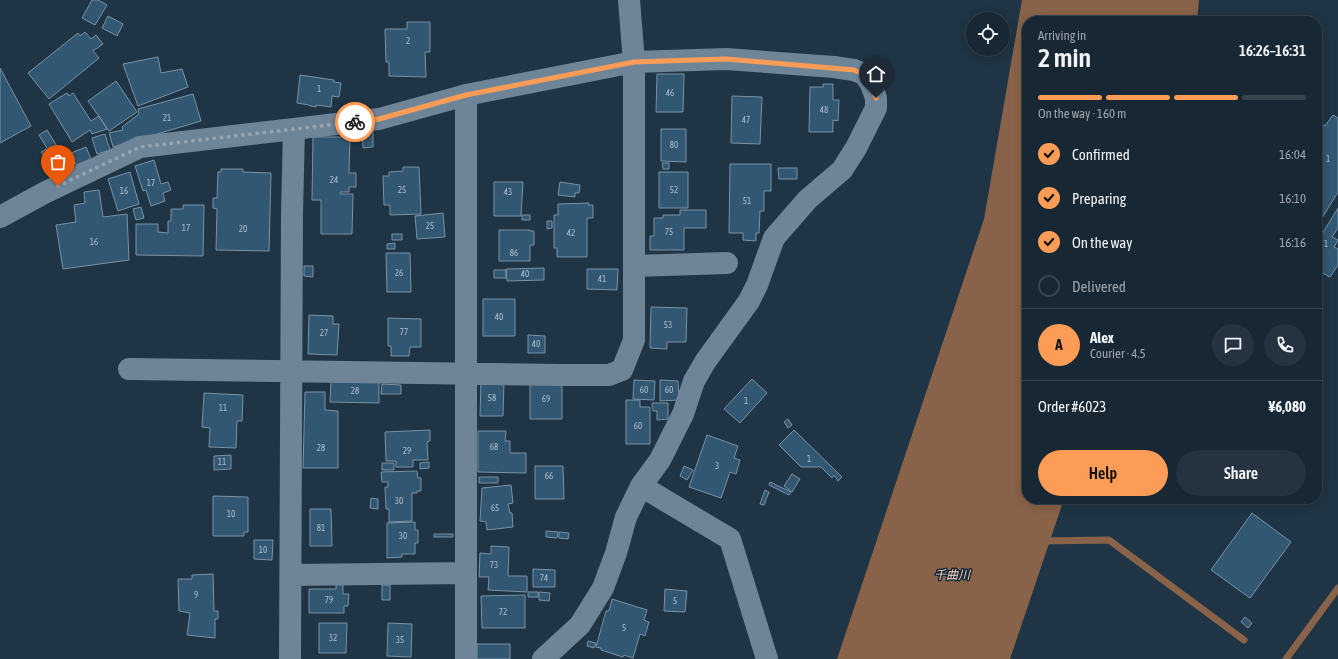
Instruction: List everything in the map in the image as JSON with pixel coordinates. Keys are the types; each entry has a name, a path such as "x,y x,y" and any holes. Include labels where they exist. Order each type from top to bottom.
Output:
{"street":[{"path":"129,370 610,375 622,370 634,340 634,62 629,0"},
{"path":"0,217 44,193 140,147 379,119 466,95 634,62 726,59 854,70 864,74 871,84 876,98 876,108 856,148 842,170 808,199 774,238 757,285 749,302 705,362 694,381 683,414 660,460 641,486 626,517 616,553 603,588 580,625 543,659"},
{"path":"466,95 466,659"},
{"path":"290,659 294,128"},
{"path":"635,266 727,263"},
{"path":"641,486 730,539 767,659"},
{"path":"291,575 465,573"}],"water":[{"name":"千曲川","path":"1022,0 1199,0 1197,16 1022,16 1022,504 1062,504 1010,659 837,659 984,219"}],"building":[{"path":"92,0 98,0 107,5 95,25 82,18"},
{"path":"108,16 123,24 117,36 102,28"},
{"path":"407,22 430,22 430,52 425,52 426,77 389,76 389,62 386,62 385,29 407,29"},
{"path":"85,32 91,39 96,35 103,44 93,51 99,58 49,99 28,73 78,33 80,36"},
{"path":"158,57 161,73 182,69 188,87 138,106 123,64"},
{"path":"0,68 31,126 0,143"},
{"path":"657,74 684,74 683,112 656,112"},
{"path":"300,75 334,80 334,82 341,83 339,97 332,96 331,107 316,105 316,107 297,103"},
{"path":"116,81 137,112 109,131 88,101"},
{"path":"823,84 833,84 833,100 839,100 838,121 833,120 833,132 809,132 810,87 823,87"},
{"path":"67,93 69,96 73,93 91,121 99,116 107,129 92,134 90,130 72,142 49,104"},
{"path":"193,94 201,121 113,147 109,133 123,130 122,127 139,114 138,109"},
{"path":"732,96 762,97 760,144 731,143"},
{"path":"1333,115 1338,118 1338,192 1322,218 1322,124 1325,126"},
{"path":"373,129 373,147 363,148 362,130"},
{"path":"661,129 686,129 686,162 661,161"},
{"path":"47,130 58,148 50,153 39,135"},
{"path":"105,134 110,150 97,154 92,138"},
{"path":"313,137 350,137 349,173 356,173 356,187 349,187 349,192 340,192 340,194 353,194 352,234 321,234 321,200 312,200"},
{"path":"86,147 91,159 76,165 71,153"},
{"path":"46,149 50,156 46,159 41,152"},
{"path":"55,157 60,165 50,173 44,165"},
{"path":"154,160 161,184 168,182 171,190 163,193 165,201 151,206 146,190 143,191 135,166"},
{"path":"662,163 669,163 669,169 663,169"},
{"path":"730,164 771,164 771,191 764,191 764,211 760,211 759,233 756,233 756,241 743,240 743,233 729,233"},
{"path":"403,167 419,167 421,214 390,215 390,205 384,205 383,176 389,176 389,172 403,171"},
{"path":"778,168 797,168 797,179 779,179"},
{"path":"221,169 243,169 243,172 271,173 269,251 216,250 217,209 213,208 213,198 217,198 218,172 221,172"},
{"path":"130,172 139,204 118,211 108,179"},
{"path":"659,172 688,172 688,208 659,208"},
{"path":"494,182 523,182 521,216 494,216"},
{"path":"560,182 580,185 579,193 575,193 575,197 558,195"},
{"path":"99,190 103,217 127,214 129,260 63,269 56,225 76,222 74,205 85,203 84,192"},
{"path":"589,203 588,205 593,205 593,218 587,218 587,257 557,257 557,248 554,248 554,215 558,215 558,204"},
{"path":"183,205 204,205 203,256 136,255 136,224 158,224 158,232 168,233 168,221 171,221 171,209 183,209"},
{"path":"141,207 144,218 136,220 133,209"},
{"path":"1338,208 1338,228 1332,237 1338,240 1334,247 1338,249 1338,265 1330,277 1322,273 1322,234"},
{"path":"680,210 706,210 706,228 684,228 684,250 650,250 650,236 654,236 654,218 663,218 663,215 680,215"},
{"path":"443,213 445,237 417,239 415,216"},
{"path":"522,215 530,215 530,220 522,220"},
{"path":"547,221 552,221 552,228 547,229"},
{"path":"499,230 534,231 534,245 530,245 530,261 499,261"},
{"path":"392,234 402,234 402,240 392,240"},
{"path":"395,243 395,249 387,249 387,244"},
{"path":"386,253 410,253 411,292 387,292"},
{"path":"304,266 313,266 313,277 304,276"},
{"path":"544,268 544,280 507,281 506,269"},
{"path":"587,269 618,269 617,290 587,289"},
{"path":"494,270 506,270 506,278 494,278"},
{"path":"483,299 515,299 515,336 483,336"},
{"path":"651,307 687,308 686,342 667,342 667,349 650,348"},
{"path":"309,315 333,316 333,324 339,324 337,355 308,354"},
{"path":"388,318 421,319 421,347 410,347 409,356 391,356 391,346 388,346"},
{"path":"528,335 545,336 545,353 528,353"},
{"path":"530,378 562,379 562,419 530,419"},
{"path":"752,379 767,393 740,423 724,409"},
{"path":"331,380 379,381 379,403 330,402"},
{"path":"481,380 504,381 503,416 480,416"},
{"path":"634,380 655,381 654,400 633,399"},
{"path":"660,380 678,381 679,400 660,401"},
{"path":"382,384 401,385 401,394 381,394"},
{"path":"305,392 325,392 325,410 338,411 338,468 303,468"},
{"path":"204,393 243,395 242,421 237,421 236,448 209,447 210,428 202,427"},
{"path":"626,400 640,400 640,407 650,407 650,444 626,444"},
{"path":"652,403 668,403 668,419 657,420 657,411 653,411"},
{"path":"788,419 792,425 788,428 784,422"},
{"path":"430,430 430,441 427,442 428,460 413,460 413,467 396,467 396,461 386,461 385,432"},
{"path":"794,430 842,477 838,481 834,475 832,478 821,467 801,467 779,445"},
{"path":"478,431 506,431 505,441 510,441 510,453 526,453 526,473 478,472"},
{"path":"707,435 738,446 734,458 740,460 736,474 730,472 721,498 689,487"},
{"path":"231,455 231,469 214,470 214,456"},
{"path":"429,462 429,468 420,469 420,463"},
{"path":"382,463 394,463 394,470 382,470"},
{"path":"535,466 563,466 564,499 535,499"},
{"path":"684,466 693,470 687,480 680,476"},
{"path":"417,471 418,478 421,478 421,491 412,493 412,521 389,522 389,509 386,509 385,487 388,487 388,482 382,482 381,472"},
{"path":"792,474 800,479 792,492 784,486"},
{"path":"479,477 498,477 498,483 479,483"},
{"path":"770,482 791,492 789,495 769,485"},
{"path":"511,485 513,503 508,504 510,513 512,513 513,527 487,530 486,522 480,521 482,488"},
{"path":"765,490 769,492 764,505 760,504"},
{"path":"213,496 248,497 248,532 244,532 244,536 213,536"},
{"path":"371,498 378,499 378,509 370,508"},
{"path":"310,509 331,509 332,546 310,546"},
{"path":"1252,513 1291,542 1250,598 1211,570"},
{"path":"415,522 415,530 418,530 418,543 415,543 415,554 402,554 402,557 387,558 387,523"},
{"path":"546,531 558,532 557,538 546,537"},
{"path":"559,532 569,533 568,539 559,538"},
{"path":"434,534 453,534 453,537 434,537"},
{"path":"254,540 273,540 272,560 254,559"},
{"path":"491,546 509,547 508,576 527,576 527,592 488,590 489,577 479,577 480,553 491,554"},
{"path":"533,569 555,570 555,587 533,587"},
{"path":"213,574 214,611 218,611 218,619 215,619 215,638 187,635 190,613 179,611 178,579 192,579 192,575"},
{"path":"336,582 343,582 343,594 349,594 348,606 344,606 344,613 309,613 309,589 336,589"},
{"path":"382,585 390,585 390,600 382,600"},
{"path":"665,589 687,591 685,612 664,611"},
{"path":"528,592 538,592 538,597 528,597"},
{"path":"539,592 550,593 549,601 539,600"},
{"path":"525,595 525,628 482,628 481,596"},
{"path":"612,599 647,610 644,620 649,622 645,636 640,634 633,658 624,655 623,657 596,647 606,611 609,611"},
{"path":"1245,617 1252,623 1248,628 1241,622"},
{"path":"319,623 347,623 346,653 319,653"},
{"path":"388,623 412,624 411,657 387,656"},
{"path":"588,641 596,643 594,648 587,646"},
{"path":"477,644 510,644 510,659 477,659"}],"waterway":[{"path":"1041,541 1109,540 1244,640"},
{"path":"1286,659 1338,588"}],"way so far":[{"path":"58,186 140,147 355,122"}],"route":[{"path":"355,122 379,119 466,95 634,62 726,59 834,67 854,70 864,74 871,84 876,98"}]}
